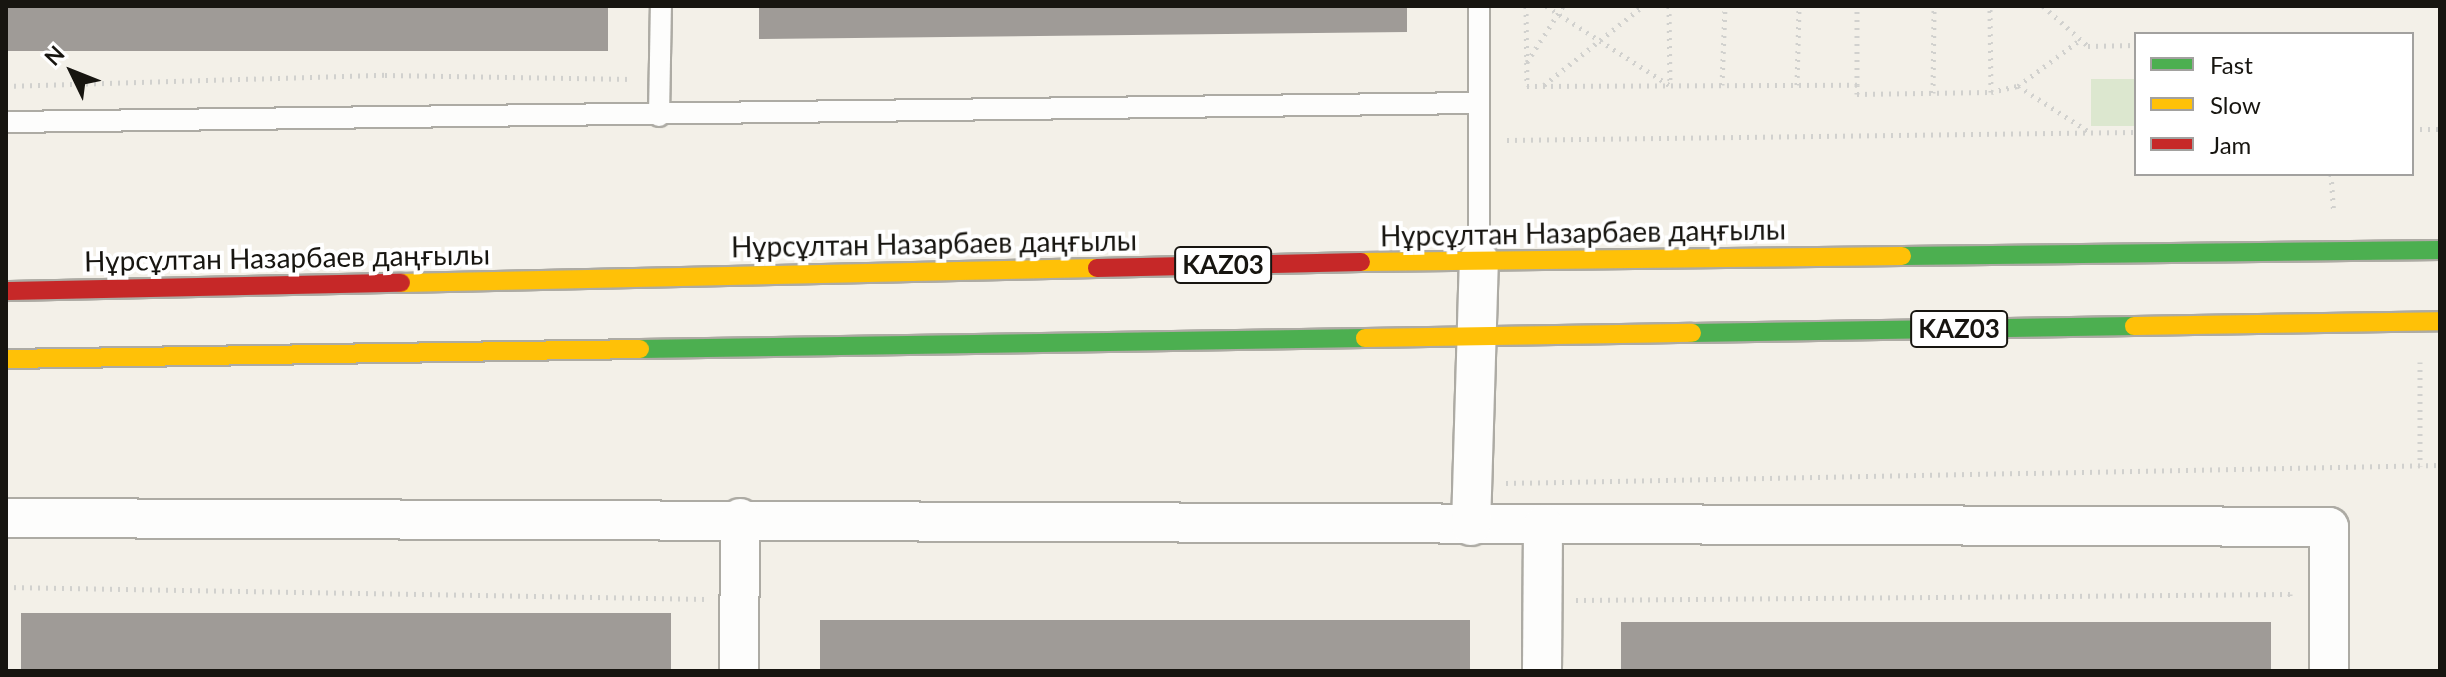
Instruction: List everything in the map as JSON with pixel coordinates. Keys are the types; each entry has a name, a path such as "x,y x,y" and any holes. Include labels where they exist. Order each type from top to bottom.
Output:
{"main road":[{"name":"Нұрсұлтан Назарбаев даңғылы","path":"6,291 1479,260 2440,250"},
{"name":"KАZ03","path":"6,359 2440,321"}],"street":[{"path":"1471,526 1479,260"},
{"path":"6,518 740,518 1471,526 2329,527 2329,671"},
{"path":"739,671 740,518"},
{"path":"1542,671 1543,525"}],"lane":[{"path":"659,116 661,6"},
{"path":"1479,6 1479,260"},
{"path":"6,122 659,116 1477,103"}],"path":[{"path":"1526,6 1527,86 1857,85"},
{"path":"1546,6 1670,85"},
{"path":"1527,63 1563,6"},
{"path":"1543,86 1643,6"},
{"path":"1669,6 1670,85"},
{"path":"1722,85 1725,6"},
{"path":"1797,85 1799,6"},
{"path":"1857,6 1857,94 1991,92 2018,86 2080,40"},
{"path":"1933,93 1934,6"},
{"path":"1990,6 1991,92"},
{"path":"2043,6 2088,46 2134,45"},
{"path":"6,86 385,75 660,79"},
{"path":"2018,86 2091,133"},
{"path":"2414,129 2440,129"},
{"path":"1478,140 2134,132"},
{"path":"2331,176 2334,218"},
{"path":"2409,362 2423,362 2420,466"},
{"path":"1473,483 2440,465"},
{"path":"6,587 740,600"},
{"path":"1542,600 2290,594 2290,609"}],"green space":[{"path":"2091,79 2134,79 2134,126 2091,126"}],"building":[{"path":"6,6 608,6 608,51 6,51"},
{"path":"759,6 1407,6 1407,32 759,39"},
{"path":"21,613 671,613 671,671 21,671"},
{"path":"820,620 1470,620 1470,671 820,671"},
{"path":"1621,622 2271,622 2271,671 1621,671"}],"traffic: fast":[{"path":"1902,256 2440,250"},
{"path":"1692,333 2134,326"},
{"path":"640,349 1365,338"}],"traffic: slow":[{"path":"1361,262 1902,256"},
{"path":"401,283 1097,268"},
{"path":"2134,326 2440,321"},
{"path":"1365,338 1692,333"},
{"path":"6,359 640,349"}],"traffic: jam":[{"path":"1097,268 1361,262"},
{"path":"6,291 401,283"}]}
